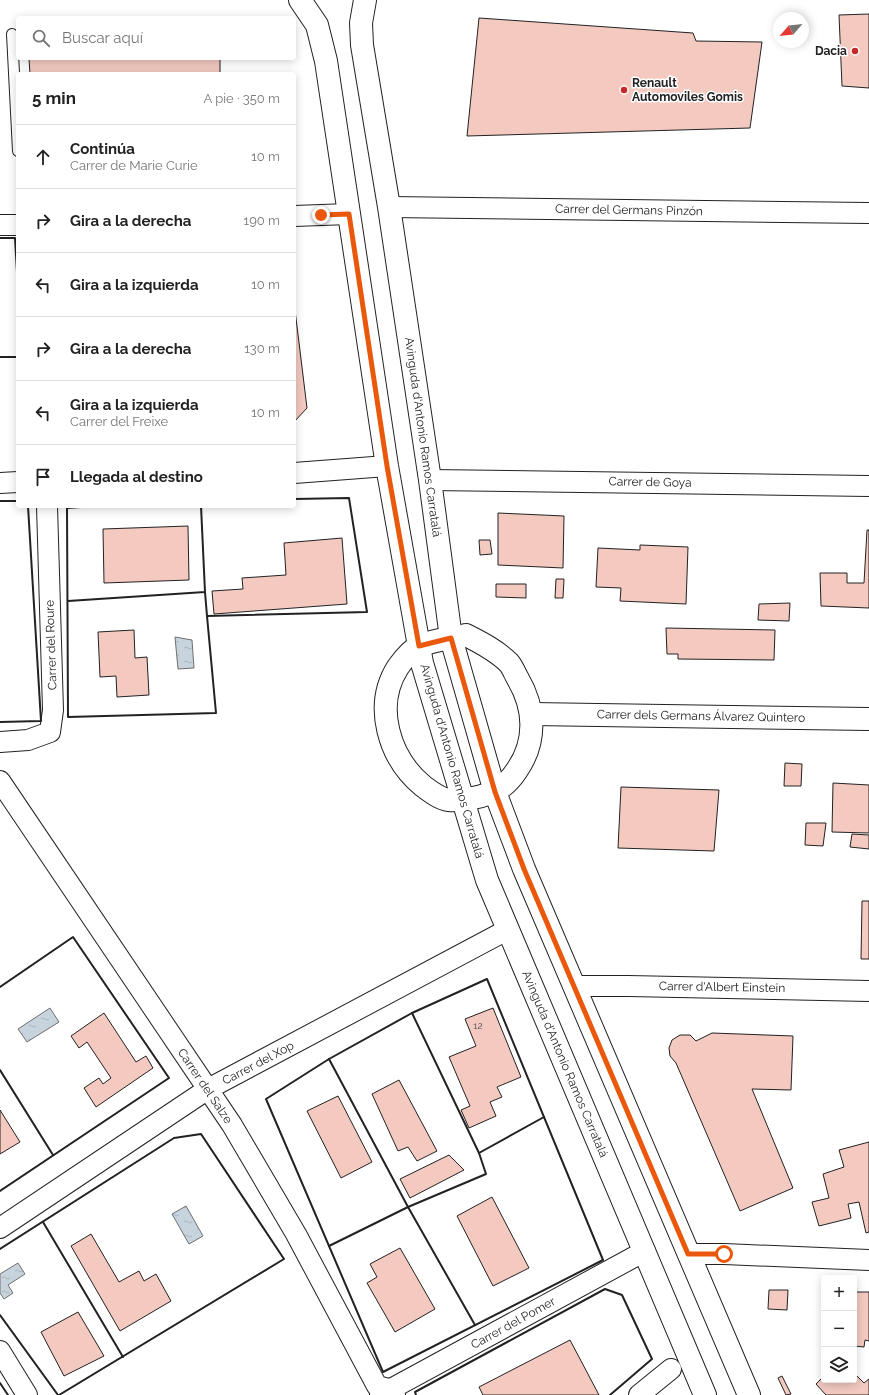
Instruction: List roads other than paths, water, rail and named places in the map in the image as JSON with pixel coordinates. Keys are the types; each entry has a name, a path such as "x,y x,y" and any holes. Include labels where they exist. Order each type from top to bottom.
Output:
{"main road":[{"name":"Avinguda d'Antonio Ramos Carratalá","path":"300,0 317,25 326,61 387,466 422,663 487,880 705,1395"},
{"name":"Avinguda d'Antonio Ramos Carratalá","path":"365,0 361,23 362,45 389,207 430,480 451,638 495,792 524,869 749,1395"},
{"path":"466,635 488,646 510,664 523,686 532,714 532,729 528,748 519,768 508,783 495,792 463,800 449,800 434,794 411,776 396,754 388,733 386,707 390,680 404,659 419,646 451,638 466,635"},
{"name":"Carrer dels Germans Álvarez Quintero","path":"532,714 869,719"}],"street":[{"name":"Carrer del Germans Pinzón","path":"389,207 869,213"},
{"path":"296,216 349,214"},
{"path":"0,225 16,224"},
{"path":"296,473 387,466"},
{"name":"Carrer de Goya","path":"430,480 869,486"},
{"path":"0,483 16,482"},
{"name":"Carrer del Roure","path":"0,742 28,740 50,732 53,710 47,508"},
{"name":"Carrer del Salze","path":"0,781 232,1125 296,1234 377,1386 389,1393"},
{"name":"Carrer del Xop","path":"0,1228 208,1089 507,930"},
{"name":"Carrer d'Albert Einstein","path":"574,986 869,991"},
{"name":"Carrer del Pomer","path":"389,1393 645,1251"},
{"path":"688,1254 869,1260"},
{"path":"0,1351 27,1395"},
{"path":"639,1395 671,1369"}],"lane":[{"path":"12,34 16,112"}],"water":[{"path":"175,637 192,640 194,668 178,669"},
{"path":"50,1008 59,1022 27,1042 18,1029"},
{"path":"186,1206 203,1236 189,1244 172,1214"},
{"path":"18,1263 25,1274 8,1285 13,1293 4,1299 0,1293 0,1274"}],"place":[{"name":"Dacia","path":"855,51"},
{"name":"Renault Automoviles Gomis","path":"624,90"}]}
